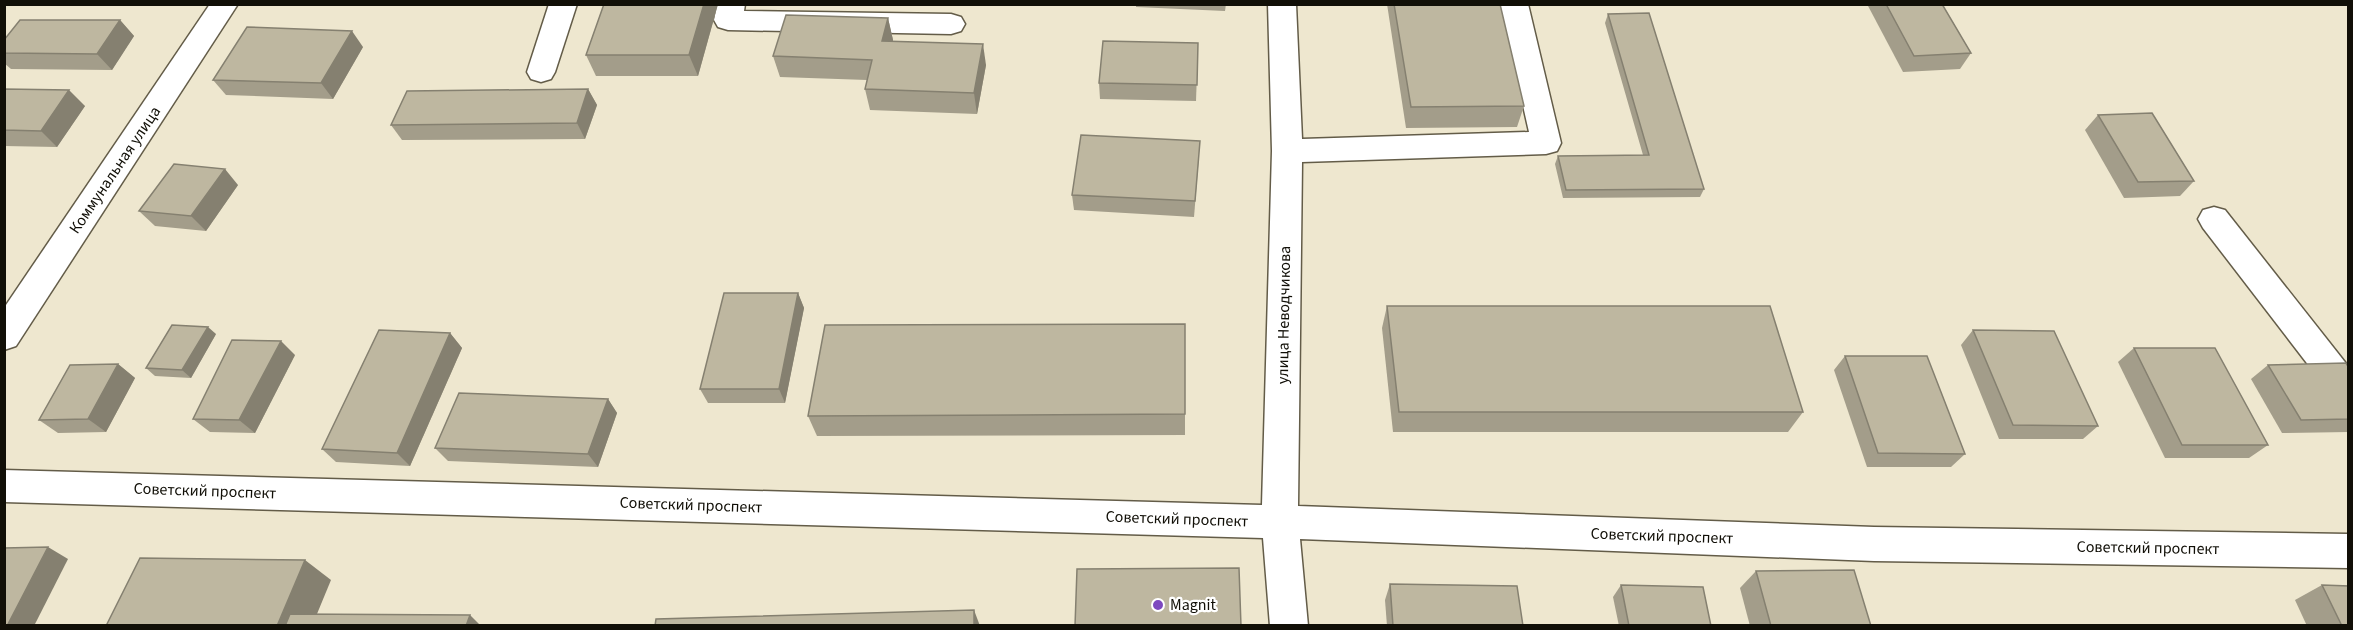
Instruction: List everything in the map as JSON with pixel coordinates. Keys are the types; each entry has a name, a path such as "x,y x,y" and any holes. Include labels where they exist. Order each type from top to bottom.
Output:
{"street":[{"name":"Коммунальная улица","path":"4,336 225,4"},
{"path":"541,72 564,4"},
{"path":"731,4 728,20 951,24"},
{"name":"улица Неводчикова","path":"1282,4 1287,151 1280,522 1289,626"},
{"path":"1287,151 1546,143 1514,4"},
{"path":"2214,219 2349,392"},
{"name":"Советский проспект","path":"4,486 1280,522 1874,544 2349,551"}],"building":[{"path":"604,4 704,4 689,55 586,55"},
{"path":"1394,4 1500,4 1524,106 1411,107"},
{"path":"1886,4 1942,4 1971,53 1914,56"},
{"path":"1649,13 1704,189 1566,190 1558,156 1649,155 1608,14"},
{"path":"786,15 888,18 882,41 983,44 974,93 865,89 872,60 773,56"},
{"path":"20,20 120,20 97,54 4,53 4,40"},
{"path":"247,27 352,31 321,83 213,80"},
{"path":"1103,41 1198,43 1197,85 1099,83"},
{"path":"4,89 69,90 41,131 4,130"},
{"path":"588,89 577,123 391,125 407,91"},
{"path":"2152,113 2194,181 2138,182 2098,115"},
{"path":"1081,135 1200,141 1195,201 1072,195"},
{"path":"174,164 225,169 191,216 139,211"},
{"path":"724,293 798,293 779,389 700,389"},
{"path":"1387,306 1770,306 1803,412 1399,412"},
{"path":"1185,324 1185,414 808,416 825,325"},
{"path":"172,325 208,327 182,370 146,368"},
{"path":"379,330 450,333 397,453 322,449"},
{"path":"1973,330 2054,331 2098,426 2013,425"},
{"path":"232,340 281,341 239,420 193,419"},
{"path":"2134,348 2215,348 2268,445 2182,445"},
{"path":"1845,356 1927,356 1965,454 1878,453"},
{"path":"2346,363 2349,368 2349,419 2301,420 2268,365"},
{"path":"118,364 88,419 39,420 70,365"},
{"path":"459,393 608,399 588,454 435,448"},
{"path":"48,547 7,626 4,626 4,548"},
{"path":"140,558 305,560 277,626 106,626"},
{"name":"Magnit","path":"1239,568 1241,626 1075,626 1077,569"},
{"path":"1854,570 1871,626 1771,626 1756,571"},
{"path":"1390,584 1517,586 1523,626 1393,626"},
{"path":"1621,585 1703,587 1711,626 1629,626"},
{"path":"2322,585 2349,586 2349,626 2342,626"},
{"path":"974,610 974,626 655,626 656,619"},
{"path":"290,614 470,615 466,626 285,626"}],"place":[{"name":"Magnit","path":"1158,605"}]}
